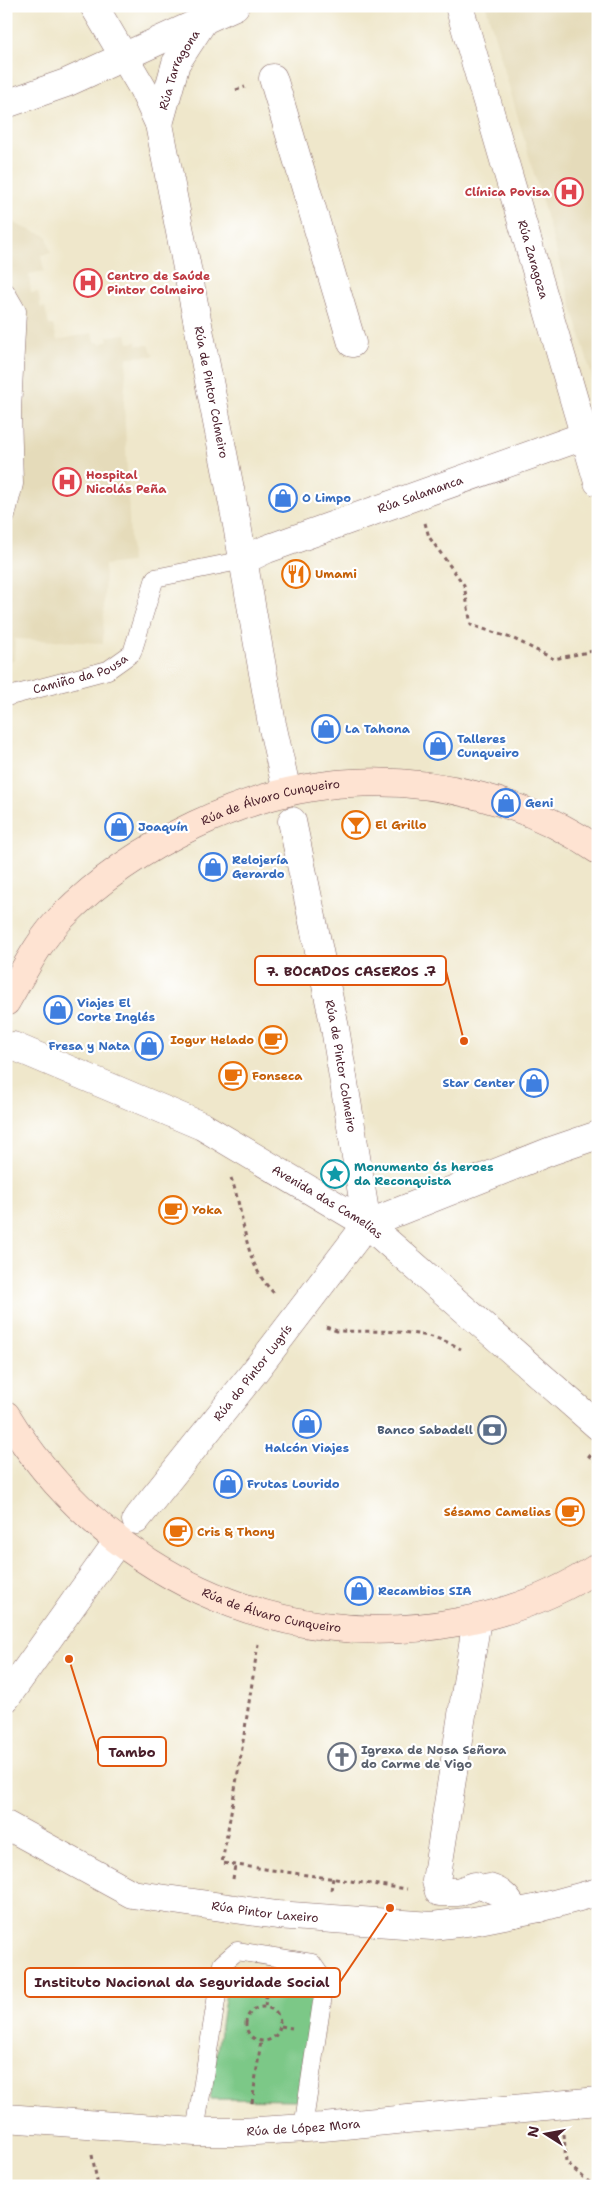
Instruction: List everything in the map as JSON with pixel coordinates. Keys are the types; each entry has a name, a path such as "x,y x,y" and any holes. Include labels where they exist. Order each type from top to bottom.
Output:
{"main road":[{"name":"Rúa de Álvaro Cunqueiro","path":"6,1002 19,976 46,936 73,906 138,854 217,815 287,792 350,783 410,784 469,792 554,823 598,850"},
{"name":"Rúa de Álvaro Cunqueiro","path":"6,1414 25,1445 53,1481 118,1541 165,1573 198,1590 215,1598 262,1613 320,1626 359,1630 406,1630 477,1619 516,1607 548,1594 598,1567"}],"street":[{"name":"Rúa de Pintor Colmeiro","path":"94,6 143,89 159,124 244,560 272,724 287,792"},
{"name":"Rúa Tarragona","path":"6,104 66,83 235,6"},
{"name":"Rúa Zaragoza","path":"459,6 591,434 598,482"},
{"name":"Rúa Tarragona","path":"159,124 176,63 204,20"},
{"path":"273,78 352,343"},
{"name":"Rúa Salamanca","path":"244,560 267,549 591,434"},
{"name":"Rúa de Pintor Colmeiro","path":"292,821 335,1028 368,1224"},
{"name":"Avenida das Camelias","path":"13,1046 202,1126 368,1224 598,1426"},
{"path":"368,1224 598,1134"},
{"name":"Rúa do Pintor Lugrís","path":"136,1520 256,1371 368,1224"},
{"path":"6,1698 118,1541"},
{"path":"477,1619 436,1881 439,1892 458,1892 482,1887 499,1891 509,1900 527,1910"},
{"name":"Rúa Pintor Laxeiro","path":"6,1825 132,1894 277,1915 432,1926 474,1921 598,1892"},
{"name":"Rúa de López Mora","path":"6,2118 195,2132 241,2132 598,2101"}],"lane":[{"path":"6,292 17,311 12,410 14,484 6,516"},
{"name":"Camiño da Pousa","path":"6,697 108,670 132,653 156,578 244,560"},
{"path":"195,2132 222,1964 237,1951 312,1963 325,1982 303,2128"}],"path":[{"path":"425,521 429,537 464,585 470,625 514,639 554,659 598,650"},
{"path":"262,1613 240,1761 222,1863 439,1892"},
{"path":"232,1883 236,1865"},
{"path":"265,2006 277,2013 281,2026 274,2038 261,2041 249,2034 246,2028 246,2020 252,2010 265,2006"},
{"path":"251,2108 261,2041"},
{"path":"563,2126 566,2163 594,2186"},
{"path":"90,2148 98,2186"}],"shaded area":[{"name":"Clínica Povisa","path":"486,6 598,6 598,378 593,380"},
{"name":"Hospital Nicolás Peña","path":"6,218 22,227 47,236 51,253 41,255 44,271 29,274 31,293 38,292 41,308 45,307 49,325 53,325 57,340 92,333 94,341 102,344 108,340 108,336 126,334 128,343 137,342 137,345 149,345 154,356 127,357 124,401 131,562 105,565 103,643 15,639 14,660 6,661"}],"green space":[{"path":"243,1967 304,1976 315,1992 297,2100 210,2099 228,1978"}],"place":[{"name":"Clínica Povisa","path":"569,192"},
{"name":"Centro de Saúde Pintor Colmeiro","path":"88,283"},
{"name":"Hospital Nicolás Peña","path":"67,482"},
{"name":"O Limpo","path":"283,498"},
{"name":"Umami","path":"296,574"},
{"name":"La Tahona","path":"326,729"},
{"name":"Talleres Cunqueiro","path":"438,746"},
{"name":"Geni","path":"506,803"},
{"name":"El Grillo","path":"356,825"},
{"name":"Joaquín","path":"119,827"},
{"name":"Relojería Gerardo","path":"213,867"},
{"name":"Viajes El Corte Inglés","path":"58,1010"},
{"name":"Iogur Helado","path":"273,1040"},
{"name":"7. BOCADOS CASEROS .7","path":"464,1041"},
{"name":"Fresa y Nata","path":"149,1046"},
{"name":"Fonseca","path":"233,1076"},
{"name":"Star Center","path":"534,1083"},
{"name":"Monumento ós heroes da Reconquista","path":"335,1174"},
{"name":"Yoka","path":"173,1210"},
{"name":"Halcón Viajes","path":"307,1424"},
{"name":"Banco Sabadell","path":"492,1430"},
{"name":"Frutas Lourido","path":"228,1484"},
{"name":"Sésamo Camelias","path":"570,1512"},
{"name":"Cris & Thony","path":"178,1532"},
{"name":"Recambios SIA","path":"359,1591"},
{"name":"Tambo","path":"69,1659"},
{"name":"Igrexa de Nosa Señora do Carme de Vigo","path":"342,1757"},
{"name":"Instituto Nacional da Seguridade Social","path":"390,1908"}]}
